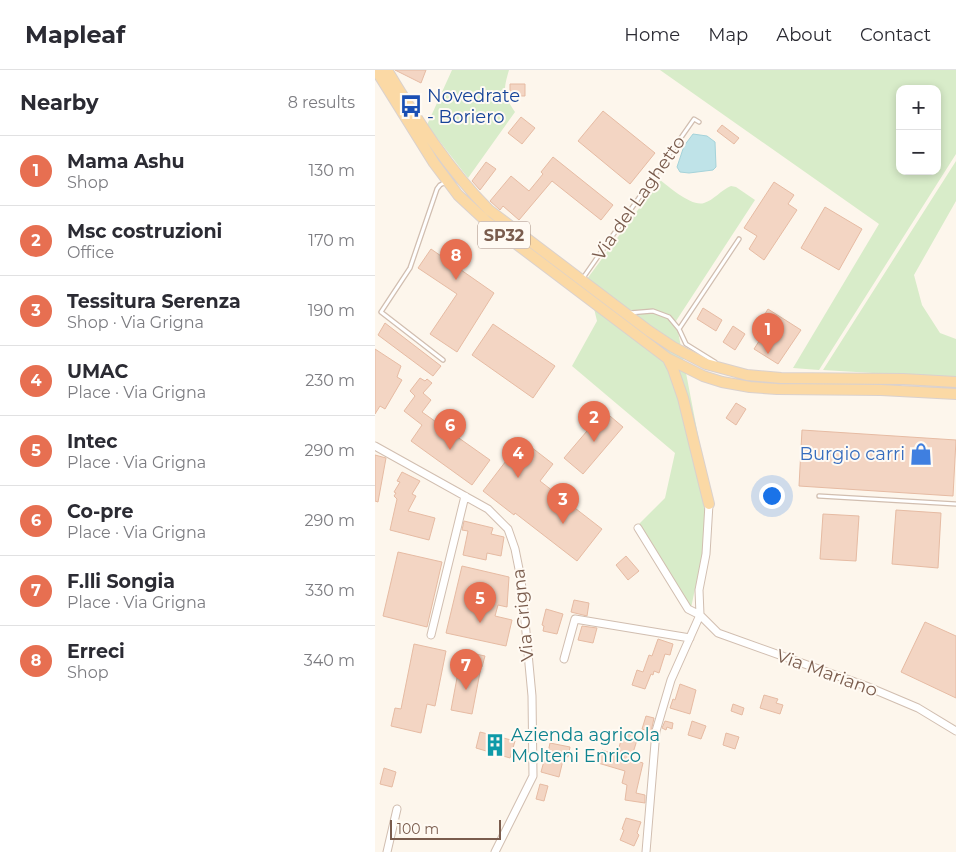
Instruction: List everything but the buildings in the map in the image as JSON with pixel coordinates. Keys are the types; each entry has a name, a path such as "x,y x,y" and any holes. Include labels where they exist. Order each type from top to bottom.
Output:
{"main road":[{"name":"SP32","path":"376,70 447,181 458,195 486,222 667,358 703,376 722,382 750,387 956,394"},
{"name":"SP32","path":"387,70 450,167 471,192 499,219 625,313 691,358 719,369 747,375 781,378 903,379 956,382"},
{"path":"667,358 683,398 709,504"}],"street":[{"name":"Via Grigna","path":"375,446 489,508 508,529 511,536 521,579 532,696 533,776 495,852"},
{"path":"431,635 465,496"},
{"path":"646,852 656,731 671,680 700,615 699,590 706,554 709,504"},
{"name":"Via Mariano","path":"637,528 688,609 700,615 718,633 866,686 918,708 956,731"},
{"path":"564,659 575,619 690,638"},
{"path":"387,852 397,809"}],"lane":[{"name":"Via del Laghetto","path":"581,281 694,118 699,122"},
{"path":"443,360 381,312 410,268 437,189 447,181"},
{"path":"679,329 739,238"},
{"path":"625,313 644,310 661,313 669,317 679,329 686,344 709,358 718,365 719,369"},
{"path":"819,496 956,504"}],"green space":[{"path":"452,70 509,70 505,92 515,112 468,178 427,125"},
{"path":"660,70 956,70 956,154 819,370 793,368 879,224"},
{"path":"956,161 956,201 914,275 922,305 940,333 956,339 956,378 823,370"},
{"path":"660,180 681,196 693,202 708,202 731,186 736,187 755,200 676,321 712,508 691,608 639,524 665,498 675,453 572,366 597,321 587,279"}],"water":[{"path":"693,134 707,136 715,142 716,167 713,170 689,173 680,172 677,167 684,146"}],"place":[{"name":"Novedrate - Boriero","path":"411,106"},
{"name":"Erreci","path":"456,280"},
{"name":"Mama Ashu","path":"768,354"},
{"name":"Msc costruzioni","path":"594,442"},
{"name":"Co-pre","path":"450,450"},
{"name":"Burgio carri","path":"921,454"},
{"name":"UMAC","path":"518,478"},
{"name":"Tessitura Serenza","path":"563,524"},
{"name":"Intec","path":"480,623"},
{"name":"F.lli Songia","path":"466,690"},
{"name":"Azienda agricola Molteni Enrico","path":"495,745"}]}
